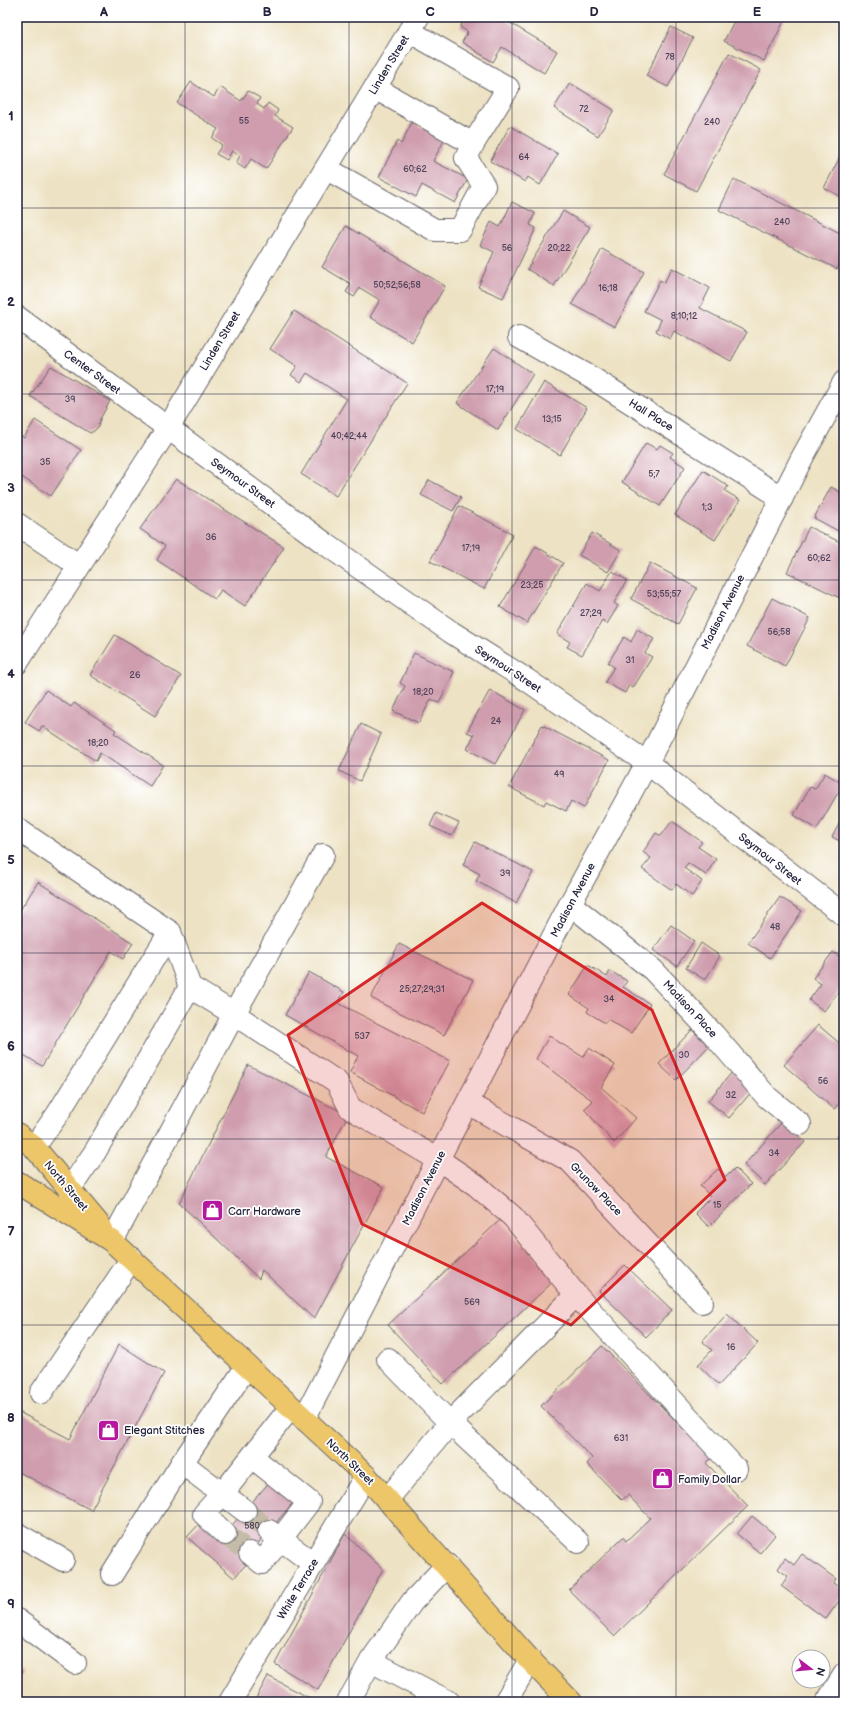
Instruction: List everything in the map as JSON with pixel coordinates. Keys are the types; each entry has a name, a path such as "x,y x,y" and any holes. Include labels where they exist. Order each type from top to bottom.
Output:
{"main road":[{"name":"North Street","path":"25,1140 112,1241"},
{"name":"North Street","path":"17,1182 112,1241 366,1476 447,1565 530,1660 571,1702"}],"street":[{"name":"Linden Street","path":"17,663 78,565 168,428 243,302 327,169 414,24"},
{"path":"327,169 435,230 460,230 484,186 466,158 473,144 508,88 414,24"},
{"path":"375,88 473,144"},
{"name":"Center Street","path":"17,317 168,428"},
{"name":"Hall Place","path":"519,337 592,378 782,498"},
{"name":"Madison Avenue","path":"225,1534 204,1514 223,1494 252,1457 297,1413 439,1160 570,904 647,763 782,498 844,382"},
{"name":"Seymour Street","path":"168,428 327,545 451,632 527,680 647,763 844,915"},
{"path":"17,524 78,565"},
{"path":"17,829 170,932 190,987 234,1014 337,1082 350,1108 439,1160 476,1185 513,1217 576,1295 736,1469"},
{"path":"112,1241 234,1014 322,855"},
{"name":"Madison Place","path":"570,904 653,970 714,1035 767,1097 800,1124"},
{"path":"25,1140 57,1115 170,932"},
{"path":"69,1190 95,1152 190,987"},
{"name":"Grunow Place","path":"468,1103 570,1161 702,1302"},
{"path":"41,1393 132,1258"},
{"path":"387,1500 450,1423 576,1295"},
{"path":"388,1359 450,1423 578,1542"},
{"path":"112,1574 182,1463 248,1366"},
{"path":"250,1553 262,1563 274,1536 309,1502 252,1457"},
{"path":"182,1463 245,1511"},
{"name":"White Terrace","path":"230,1702 366,1476"},
{"path":"17,1534 63,1560"},
{"path":"274,1536 313,1563"},
{"path":"348,1702 371,1661 412,1602 447,1565"},
{"path":"17,1620 75,1663"},
{"path":"507,1699 530,1660"},
{"path":"371,1661 449,1702"},
{"path":"827,1702 844,1675"}],"highlighted area":[{"path":"482,903 652,1010 725,1180 571,1325 362,1224 288,1035"}],"building":[{"path":"466,17 500,17 557,51 544,73 502,47 493,62 462,42 468,32 460,27"},
{"path":"736,17 786,17 764,61 724,41"},
{"path":"671,27 693,38 668,87 646,76"},
{"path":"729,53 761,70 696,191 664,174"},
{"path":"191,82 214,97 220,87 241,101 248,91 260,98 257,104 264,109 268,103 278,110 275,116 293,127 266,169 251,159 245,169 236,163 240,156 232,151 227,160 216,154 222,145 212,138 218,129 177,103"},
{"path":"570,83 614,110 598,136 554,108"},
{"path":"412,122 445,139 433,161 468,179 455,203 422,185 416,197 379,177 397,141 401,144"},
{"path":"510,126 558,154 540,185 528,177 525,182 490,161"},
{"path":"844,149 844,198 824,188"},
{"path":"734,179 844,235 844,255 837,269 719,210"},
{"path":"512,202 535,213 530,225 536,228 503,298 478,287 494,252 480,245 491,222 500,227"},
{"path":"563,211 590,227 554,286 527,269"},
{"path":"346,226 445,286 412,342 370,317 380,300 360,288 354,297 346,292 351,284 322,267"},
{"path":"602,249 644,272 615,327 572,304"},
{"path":"672,268 710,288 700,308 747,332 731,361 674,331 670,339 656,331 661,320 644,311 660,280 664,283"},
{"path":"294,311 407,383 336,496 301,474 347,399 307,373 301,382 291,375 297,366 270,349"},
{"path":"494,348 533,374 498,430 457,403"},
{"path":"51,366 110,401 100,419 98,427 94,431 90,433 30,396"},
{"path":"544,382 587,408 560,455 517,429"},
{"path":"35,420 81,450 51,496 17,474 17,433 24,438"},
{"path":"646,443 657,449 660,445 673,453 670,457 685,467 660,506 622,482"},
{"path":"703,470 728,486 725,491 740,500 715,540 675,515"},
{"path":"176,479 284,547 245,606 221,590 215,599 157,560 165,546 140,529"},
{"path":"429,480 461,497 453,511 421,495"},
{"path":"831,487 844,494 844,534 814,518"},
{"path":"459,506 513,534 484,589 430,561"},
{"path":"809,527 844,544 844,600 787,572"},
{"path":"592,533 621,550 608,572 579,555"},
{"path":"536,546 563,563 527,623 500,607"},
{"path":"650,563 697,588 678,624 631,599"},
{"path":"612,571 627,580 614,603 618,606 607,624 602,621 582,655 567,647 570,642 557,634 587,583 600,591"},
{"path":"772,598 810,618 785,666 747,646"},
{"path":"637,629 654,639 645,653 652,657 633,688 629,685 625,693 605,682 614,667 608,663 624,637 631,642"},
{"path":"115,635 181,676 155,716 90,675"},
{"path":"414,653 454,672 439,703 431,699 419,723 393,711 405,686 400,683"},
{"path":"46,690 71,707 74,703 116,730 114,733 163,765 150,786 100,753 96,761 42,726 39,731 25,722"},
{"path":"490,690 525,710 495,764 467,749 474,735 467,732"},
{"path":"361,724 381,734 360,781 339,771"},
{"path":"542,725 609,760 584,808 571,801 566,811 546,801 544,805 509,787"},
{"path":"825,773 843,784 817,829 794,815 810,787 815,789"},
{"path":"436,813 459,823 452,836 430,826"},
{"path":"844,815 844,843 832,837"},
{"path":"672,821 702,842 698,847 716,859 706,875 688,863 684,868 702,881 692,896 676,884 672,890 642,869 651,858 643,852 656,833 661,836"},
{"path":"475,842 533,872 516,903 476,881 480,874 463,865"},
{"path":"38,882 133,943 123,959 111,951 42,1066 17,1051 17,915"},
{"path":"780,897 802,911 770,958 748,943"},
{"path":"671,925 694,941 677,966 653,950"},
{"path":"701,943 720,956 705,980 686,968"},
{"path":"399,944 473,980 444,1035 371,998"},
{"path":"833,952 844,960 844,984 824,1011 809,1000 821,984 813,978"},
{"path":"588,965 607,977 610,971 627,981 623,987 650,1004 631,1033 607,1019 605,1023 587,1012 589,1008 569,995"},
{"path":"309,972 344,992 338,1003 450,1061 422,1112 350,1072 358,1056 285,1015"},
{"path":"818,1025 844,1047 844,1098 834,1109 784,1065"},
{"path":"692,1030 709,1046 676,1080 659,1064"},
{"path":"549,1036 583,1057 589,1048 615,1065 601,1087 636,1118 614,1143 584,1109 593,1101 536,1059"},
{"path":"248,1065 348,1115 326,1157 384,1187 314,1319 262,1270 259,1279 179,1203"},
{"path":"733,1071 754,1089 729,1118 708,1101"},
{"path":"782,1122 805,1142 765,1185 744,1165"},
{"path":"844,1128 844,1143 837,1137"},
{"path":"735,1168 751,1184 709,1227 695,1213 711,1197 700,1186 718,1169 726,1177"},
{"path":"500,1220 556,1279 443,1384 388,1325"},
{"path":"625,1265 672,1310 646,1337 599,1291"},
{"path":"727,1314 758,1343 719,1385 698,1365 712,1350 702,1341"},
{"path":"119,1344 164,1373 91,1510 17,1471 17,1411 70,1439"},
{"name":"Family Dollar","path":"602,1346 712,1458 706,1463 748,1506 614,1636 569,1590 623,1537 626,1541 650,1518 628,1495 622,1500 587,1464 592,1458 541,1406"},
{"path":"272,1479 296,1499 245,1559 248,1562 234,1578 187,1537 202,1521 221,1538"},
{"path":"752,1516 775,1535 760,1553 737,1534"},
{"path":"345,1534 383,1569 318,1690 275,1664"},
{"path":"802,1554 836,1579 833,1583 844,1591 844,1594 826,1619 781,1586 788,1576 778,1569 785,1558 794,1565"},
{"path":"17,1669 22,1672 17,1681"},
{"path":"268,1676 317,1702 254,1702"}],"tunnel":[{"path":"245,1511 269,1531"},
{"path":"225,1534 250,1553"}],"place":[{"name":"Carr Hardware","path":"212,1211"},
{"name":"Elegant Stitches","path":"108,1430"},
{"name":"Family Dollar","path":"662,1479"}]}
